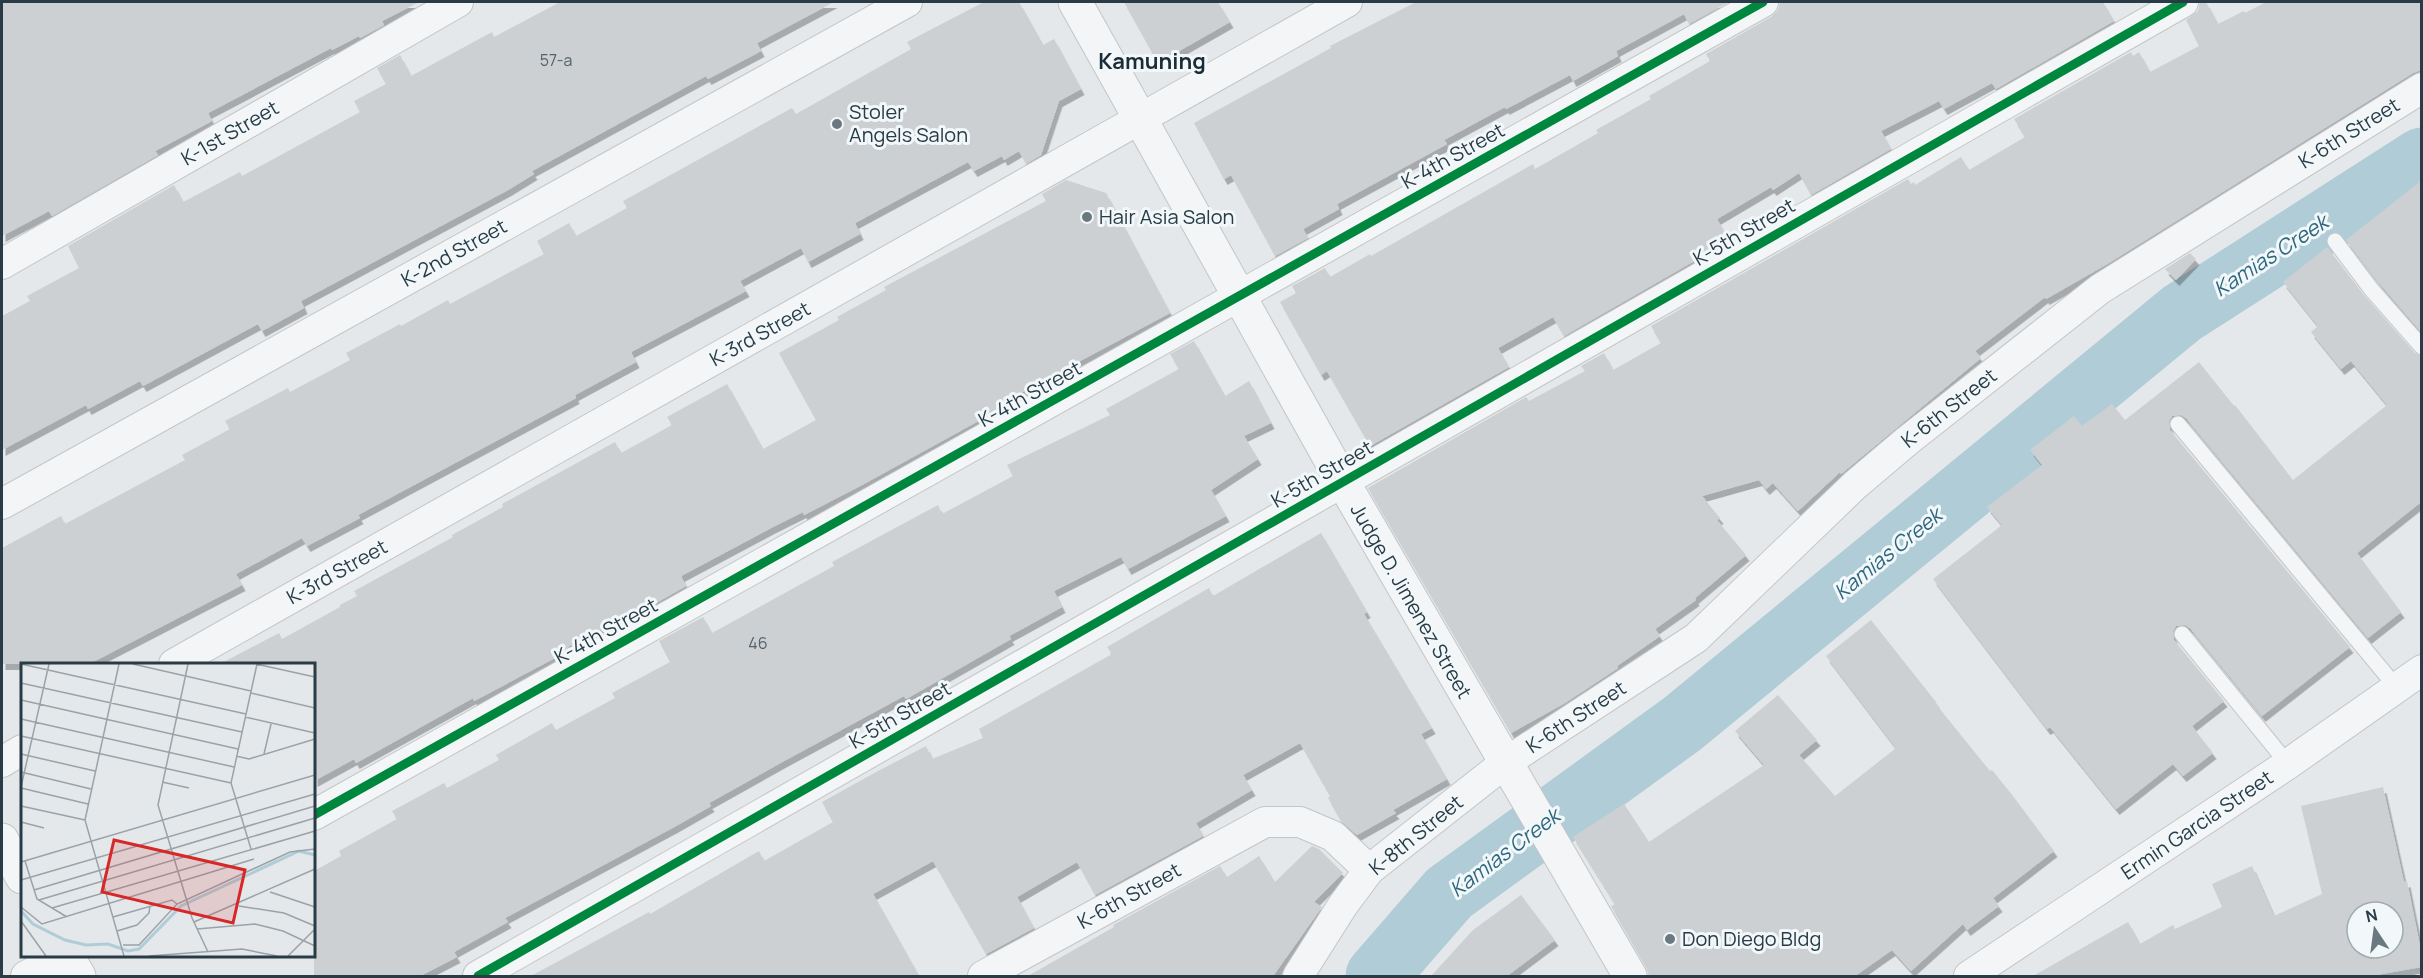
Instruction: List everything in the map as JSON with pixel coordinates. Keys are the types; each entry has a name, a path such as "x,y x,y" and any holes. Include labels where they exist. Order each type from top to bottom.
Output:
{"street":[{"name":"K-1st Street","path":"2,264 458,2"},
{"name":"K-2nd Street","path":"2,504 907,2"},
{"name":"Judge D. Jimenez Street","path":"1075,2 1343,482 1572,880 1630,976"},
{"name":"K-3rd Street","path":"176,663 1347,2"},
{"name":"K-4th Street","path":"315,814 1762,2"},
{"name":"K-5th Street","path":"478,976 2183,2"},
{"name":"K-6th Street","path":"1510,772 1696,638 1855,485 1907,441 2100,290 2421,88"},
{"name":"Ermin Garcia Street","path":"1969,976 2288,764 2421,669"},
{"path":"2,762 21,751"},
{"name":"K-8th Street","path":"1298,976 1342,905 1369,870 1510,772"},
{"name":"K-6th Street","path":"982,976 1265,822 1300,822 1333,836 1369,870"},
{"path":"2,840 21,875"},
{"path":"26,976 63,957"},
{"path":"66,957 79,976"}],"lane":[{"path":"2335,241 2371,289 2421,347"},
{"path":"2178,424 2397,688"},
{"path":"2182,634 2288,764"}],"building":[{"path":"2,2 419,2 382,21 384,25 360,38 359,36 332,50 331,48 208,113 212,121 155,151 158,155 52,216 49,211 2,236"},
{"path":"560,2 834,2 757,43 761,51 708,79 706,76 532,171 534,174 508,190 301,301 304,308 262,331 258,324 143,386 140,381 88,409 86,405 2,450 2,316 30,301 27,296 79,268 68,246 174,185 183,202 240,172 242,176 360,112 354,101 386,84 377,68 400,55 411,76 492,32 494,37"},
{"path":"984,2 1019,2 1043,45 1054,39 1081,89 1059,101 1041,155 1026,164 1019,151 1004,160 1002,156 974,171 968,162 855,223 860,234 808,262 801,248 740,281 746,291 631,352 636,362 575,395 576,398 358,515 360,518 307,546 302,538 236,574 242,585 91,663 2,664 2,548 61,516 65,524 185,460 182,455 230,429 225,421 288,388 290,392 350,360 346,353 400,324 401,326 448,300 450,304 544,254 537,241 569,223 576,236 627,208 623,201 792,108 796,114 911,49 907,42"},
{"path":"1124,2 1218,2 1230,22 1158,63"},
{"path":"1416,2 1729,2 1689,24 1684,14 1616,51 1618,56 1573,81 1570,75 1444,140 1447,144 1337,204 1339,209 1303,229 1308,238 1275,256 1231,175 1224,179 1194,123 1331,48 1330,46"},
{"path":"1780,2 2103,2 2114,21 1996,89 1992,83 1944,109 1939,101 1881,131 1891,149 1811,195 1799,173 1773,190 1771,187 1717,219 1729,241 1564,336 1553,317 1498,348 1509,367 1370,446 1327,371 1321,375 1280,302 1296,293 1292,286 1325,268 1330,277 1533,164 1535,169 1598,133 1596,130 1651,99 1649,96 1710,61 1706,54 1771,17 1778,10"},
{"path":"2200,2 2206,2 2218,24 2266,2 2421,2 2421,70 2109,263 2046,299 2045,297 1975,351 1981,358 1841,474 1840,472 1798,511 1773,483 1766,489 1759,480 1702,496 1720,518 1717,520 1746,555 1695,598 1696,600 1655,629 1660,636 1617,666 1618,668 1565,703 1511,733 1368,488 1526,397 1529,401 1585,371 1581,366 1604,353 1613,370 1661,343 1651,326 1908,179 1911,184 1914,182 1915,185 1961,157 1969,170 2025,137 2014,119 2131,52 2133,56 2139,52 2150,72 2199,46 2186,20 2198,11"},
{"path":"1066,180 1106,193 1170,313 1022,392 1024,396 862,485 804,515 803,512 771,528 681,576 686,586 642,611 640,609 568,647 570,650 474,701 473,698 356,763 354,759 315,780 315,663 222,663 279,633 282,639 340,607 357,596 354,591 453,537 452,535 503,507 502,504 615,442 621,453 672,425 667,417 727,384 763,449 816,420 779,353 839,320 837,317 886,290 884,287 1046,201 1042,194"},
{"path":"2421,181 2421,332 2346,240"},
{"path":"2327,247 2364,295 2415,353 2421,356 2421,502 2357,553 2401,612 2368,638 2186,418 2181,415 2172,416 2169,421 2170,430 2350,647 2262,716 2190,628 2185,625 2176,626 2173,631 2174,640 2224,701 2192,726 2213,753 2183,776 2173,764 2116,809 2050,727 2047,729 1933,579 2002,525 1987,507 2042,465 2030,450 2074,416 2082,426 2112,404 2125,420 2199,362 2293,480 2387,405 2351,361 2341,369 2311,332 2318,326 2283,282"},
{"path":"2190,253 2196,259 2176,280 2165,269"},
{"path":"1194,341 1225,396 1249,381 1271,423 1244,436 1258,459 1211,490 1226,516 1128,569 1121,557 1054,591 1062,607 1009,636 1011,639 906,699 904,696 784,761 709,803 711,806 676,826 505,918 508,922 454,952 457,957 420,976 314,976 315,870 341,856 339,851 397,819 392,811 444,783 447,788 499,760 496,755 552,723 556,730 615,698 612,693 670,662 659,641 703,617 712,633 834,566 832,562 938,505 942,514 1013,476 1007,465 1110,415 1106,409 1179,369 1170,354"},
{"path":"1321,533 1367,612 1364,614 1432,728 1421,734 1447,779 1393,810 1396,813 1357,835 1341,821 1328,798 1330,796 1300,743 1243,775 1252,790 1196,823 1203,836 1095,895 1077,862 1017,897 1034,928 986,954 933,861 873,894 919,976 531,976 649,912 650,914 759,851 764,861 833,822 822,802 926,746 932,759 983,738 979,729 1112,654 1107,647 1209,588 1213,596"},
{"path":"1871,620 1935,703 2013,796 2054,851 1993,898 1999,906 1967,930 1963,924 1911,971 1892,950 1855,976 1649,976 1611,906 1615,904 1573,837 1624,804 1649,842 1764,765 1735,731 1778,695 1817,740 1799,755 1835,796 1896,748 1826,656"},
{"path":"2383,787 2404,882 2407,881 2421,951 2421,967 2371,976 2033,976 2128,922 2140,944 2173,925 2175,929 2222,907 2212,884 2252,866 2274,916 2322,894 2301,806"},
{"path":"1312,846 1319,849 1343,873 1314,902 1322,907 1273,976 1028,976 1114,927 1113,925 1220,866 1227,877 1259,856 1275,882"},
{"path":"1521,895 1555,940 1507,976 1431,976 1473,930"}],"waterway":[{"name":"Kamias Creek","path":"1377,976 1449,893 1682,724 2182,313 2422,159"}],"cycle path":[{"path":"315,814 1763,2"},
{"path":"478,976 2183,2"}],"place":[{"name":"Stoler Angels Salon","path":"837,124"},
{"name":"Hair Asia Salon","path":"1087,217"},
{"name":"Don Diego Bldg","path":"1670,939"}],"district":[{"name":"Kamuning","path":"1152,61"}]}
